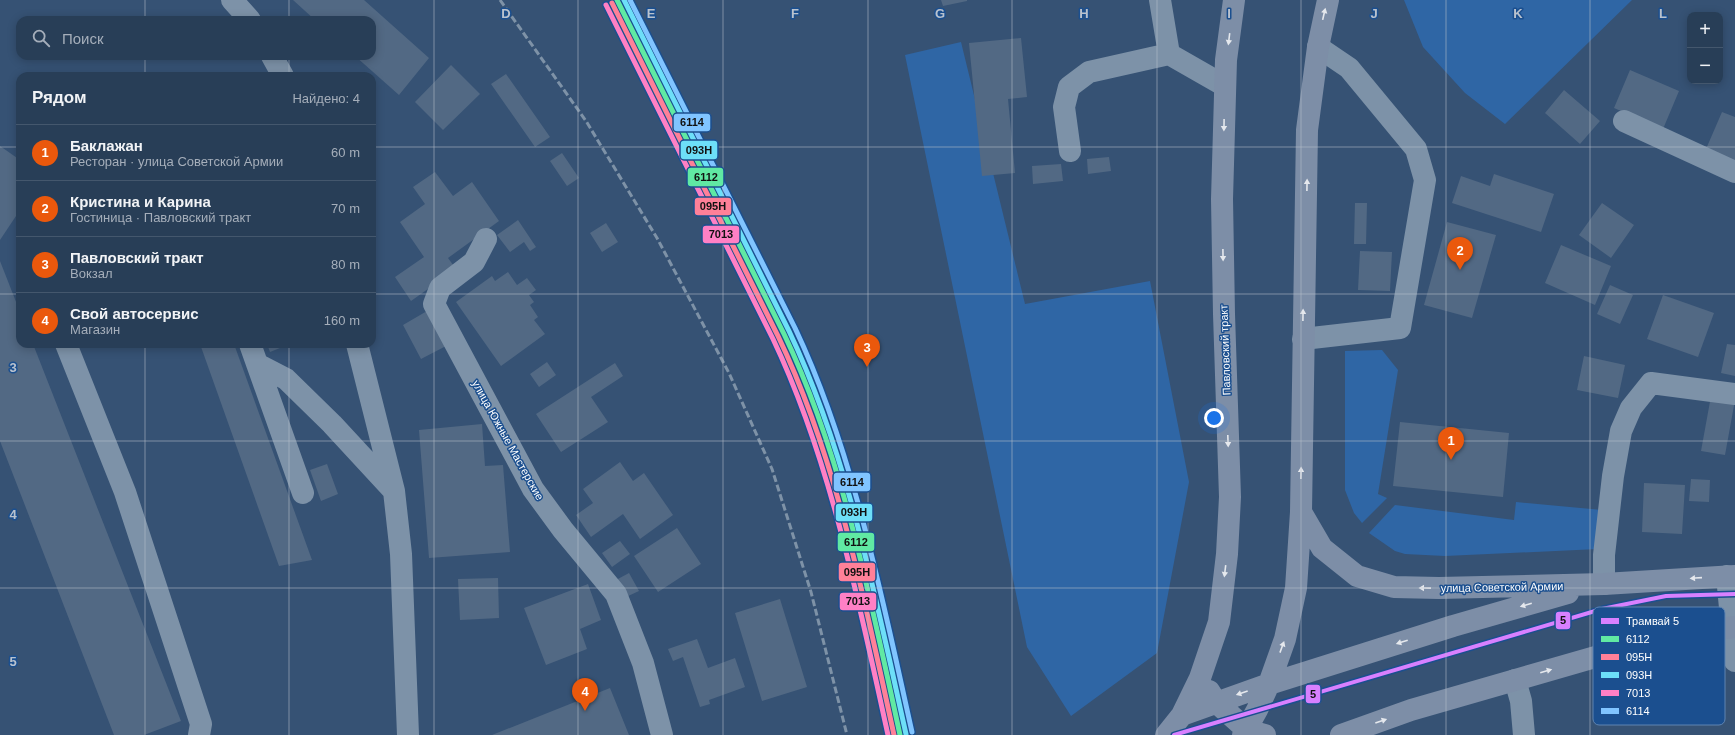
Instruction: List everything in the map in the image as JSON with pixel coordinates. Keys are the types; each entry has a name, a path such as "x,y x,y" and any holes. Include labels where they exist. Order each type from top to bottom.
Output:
{"main road":[{"name":"Павловский тракт","path":"1166,735 1182,715 1200,678 1219,622 1227,554 1230,497 1222,199 1224,86 1234,0"},
{"path":"1200,678 1216,702 1252,733 1285,639 1296,588 1301,512 1308,130 1318,47 1328,0"},
{"name":"улица Советской Армии","path":"1301,512 1322,548 1358,576 1394,587 1439,588 1604,584 1731,576"},
{"path":"1182,715 1269,684 1453,626 1604,584"},
{"path":"1339,734 1411,710 1593,658"}],"street":[{"path":"232,0 246,16"},
{"path":"1160,0 1169,54"},
{"path":"1303,339 1400,328 1425,180 1416,149 1349,68 1318,47"},
{"path":"1070,151 1064,107 1069,87 1089,72 1169,54 1224,86"},
{"path":"274,60 280,72"},
{"path":"1624,121 1735,172"},
{"name":"улица Южные Мастерские","path":"486,239 474,262 440,288 434,304 533,488 563,530 616,594 643,663 662,735"},
{"path":"68,348 125,492 201,724 199,735"},
{"path":"358,348 394,491 400,554 408,735"},
{"path":"254,354 286,378 332,424 394,491"},
{"path":"254,354 303,493"},
{"path":"1604,584 1604,555 1614,476 1621,431 1631,408 1651,383 1735,394"},
{"path":"1731,576 1735,661"},
{"path":"1515,680 1521,700 1524,735"}],"shaded area":[{"path":"1404,0 1632,0 1505,124 1465,93 1423,47"},
{"path":"961,42 1025,304 1150,281 1189,482 1157,653 1071,716 1027,647 905,55"},
{"path":"1382,350 1398,370 1378,494 1387,498 1362,523 1354,513 1345,490 1345,351"},
{"path":"1516,502 1602,510 1598,549 1445,556 1405,554 1395,551 1369,533 1395,505 1514,520"}],"building":[{"path":"293,0 364,0 429,58 399,95 376,75 376,72 373,72 360,60 376,60 376,16 311,16"},
{"path":"941,0 967,0 967,1 943,6"},
{"path":"1021,38 1027,97 1008,99 1015,173 982,176 969,43"},
{"path":"451,65 480,94 443,130 415,102"},
{"path":"1630,70 1679,91 1663,129 1614,108"},
{"path":"506,74 550,137 535,147 491,84"},
{"path":"1564,90 1600,121 1580,144 1545,113"},
{"path":"1722,112 1735,117 1735,161 1706,149"},
{"path":"0,146 16,157 16,216 0,240"},
{"path":"562,153 579,178 567,186 550,161"},
{"path":"1109,157 1111,171 1088,174 1087,159"},
{"path":"1061,164 1063,181 1033,184 1032,166"},
{"path":"435,172 453,196 472,182 499,221 448,258 456,269 411,301 395,277 424,257 400,222 425,204 413,187"},
{"path":"1494,174 1554,194 1541,232 1452,203 1461,176 1490,186"},
{"path":"1355,203 1367,203 1366,244 1354,244"},
{"path":"1602,203 1634,225 1611,258 1579,235"},
{"path":"518,220 536,247 530,251 524,242 510,252 497,235"},
{"path":"1447,222 1496,235 1472,318 1424,305"},
{"path":"606,223 618,242 602,252 590,233"},
{"path":"1561,245 1611,266 1595,305 1545,283"},
{"path":"1360,251 1392,252 1390,291 1358,290"},
{"path":"0,261 16,302 16,348 35,348 181,721 144,735 114,735 0,441"},
{"path":"508,272 517,285 527,278 536,290 529,295 534,302 530,305 538,317 534,320 545,334 501,366 456,302 492,276 495,281"},
{"path":"1610,285 1633,295 1620,324 1597,314"},
{"path":"1663,295 1714,313 1698,357 1647,339"},
{"path":"427,311 446,346 421,359 403,325"},
{"path":"1727,344 1735,345 1735,376 1721,373"},
{"path":"201,348 235,348 312,560 279,566"},
{"path":"268,348 280,348 270,352"},
{"path":"1584,356 1625,365 1618,398 1577,390"},
{"path":"547,362 556,375 539,387 530,374"},
{"path":"615,363 623,376 591,397 608,422 561,452 536,414"},
{"path":"1711,396 1735,400 1725,455 1701,451"},
{"path":"1400,422 1509,433 1503,497 1393,486"},
{"path":"482,424 485,466 503,465 510,552 429,558 419,430"},
{"path":"620,462 633,481 644,473 673,515 640,539 623,514 591,537 576,515 593,503 583,489"},
{"path":"327,464 338,494 321,501 310,470"},
{"path":"1691,479 1710,480 1709,502 1689,501"},
{"path":"1644,483 1685,485 1682,534 1642,532"},
{"path":"677,528 701,564 658,592 634,556"},
{"path":"620,541 630,554 612,567 602,553"},
{"path":"629,573 639,591 626,597 616,580"},
{"path":"498,578 499,618 460,620 458,579"},
{"path":"588,584 601,620 580,629 587,649 546,665 524,608"},
{"path":"780,599 807,687 762,701 735,613"},
{"path":"697,639 708,668 735,658 745,687 709,700 710,704 700,707 683,657 673,661 668,649"},
{"path":"610,688 629,735 492,735"}],"railway":[{"path":"500,0 586,121 657,238 729,373 772,469 811,592 847,735"}],"tram line":[{"name":"5","path":"1612,607 1666,596 1735,594"},
{"name":"5","path":"1174,735 1593,612"}],"transit line":[{"name":"6112","path":"617,0 784,334 805,381 823,430 853,531 878,634 900,735"},
{"name":"093Н","path":"624,0 789,331 810,378 828,427 858,529 906,734"},
{"name":"6114","path":"630,0 795,328 816,376 850,475 877,578 912,732"},
{"name":"095Н","path":"612,3 778,336 799,383 833,481 847,532 872,634 894,735"},
{"name":"7013","path":"606,5 773,339 793,386 827,483 841,534 866,635 888,735"}],"place":[{"name":"Кристина и Карина","path":"1460,270"},
{"name":"Павловский тракт","path":"867,367"},
{"name":"Баклажан","path":"1451,460"},
{"name":"Свой автосервис","path":"585,711"}]}
